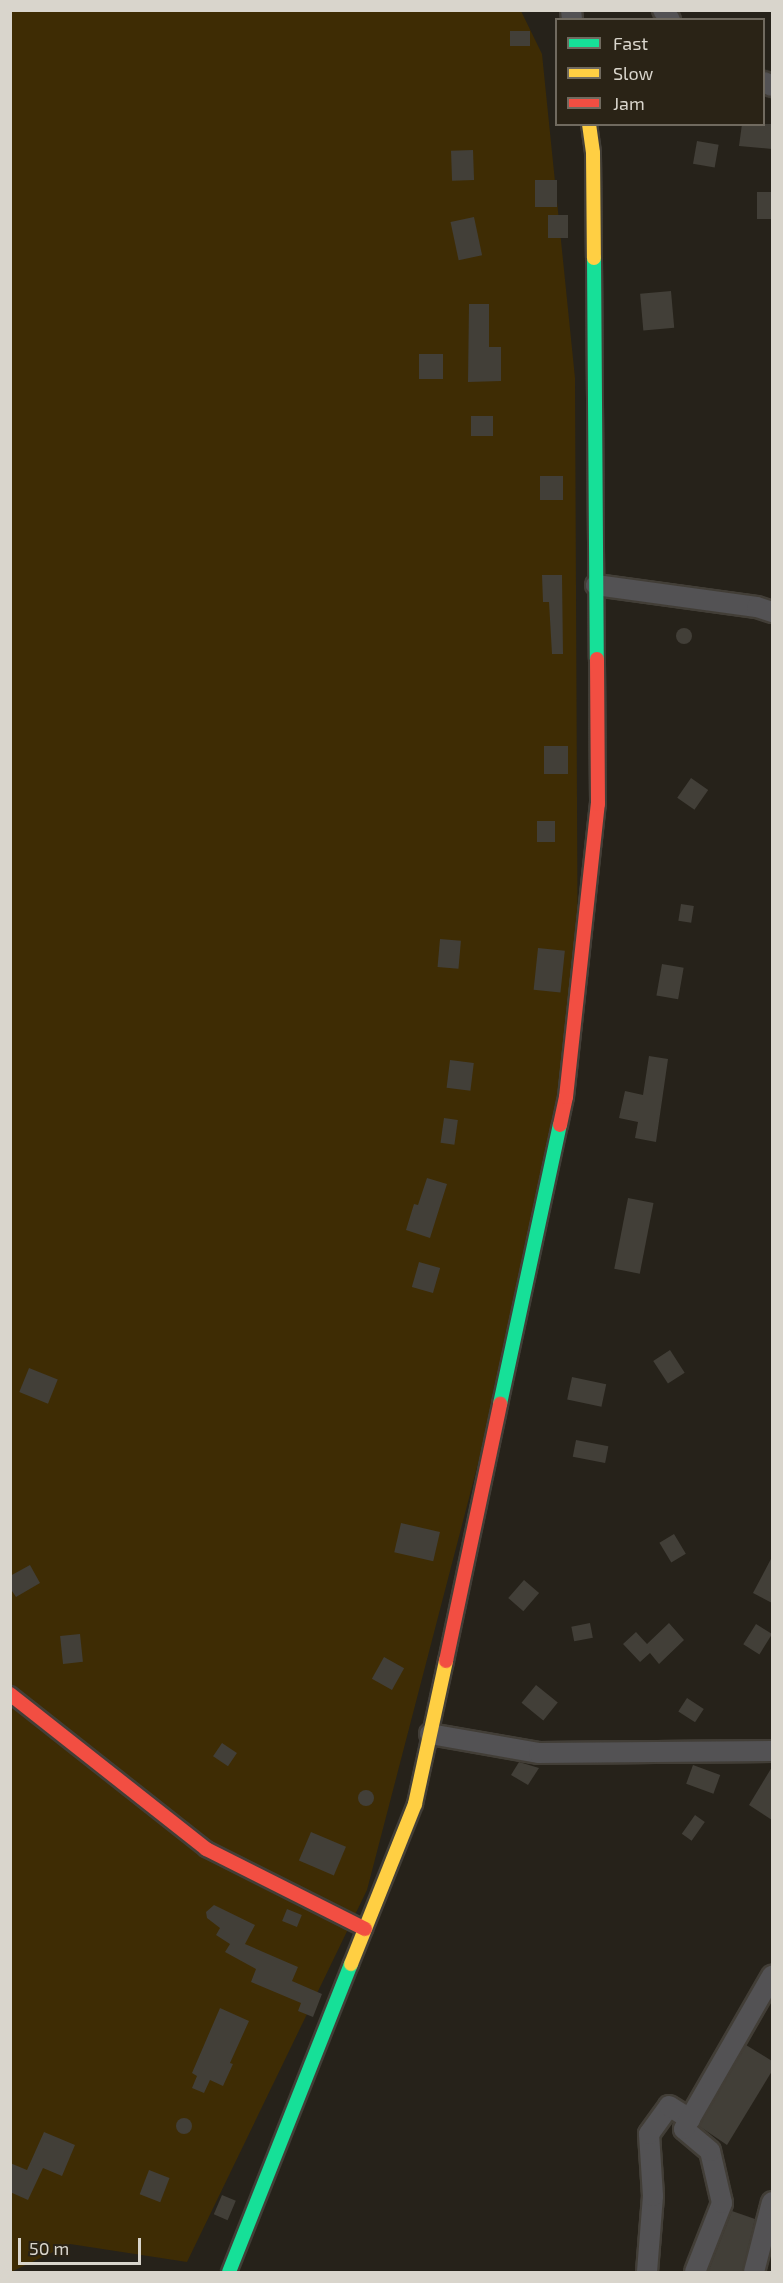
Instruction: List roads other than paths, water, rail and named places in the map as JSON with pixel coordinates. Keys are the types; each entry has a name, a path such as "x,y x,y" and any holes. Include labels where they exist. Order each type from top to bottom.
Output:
{"street":[{"path":"229,2272 415,1804 566,1097 598,804 593,153 589,126"},
{"path":"596,585 757,607 772,612"},
{"path":"10,1694 206,1849 365,1929"},
{"path":"430,1734 539,1753 772,1751"},
{"path":"695,2272 722,2203 710,2151 684,2129 772,1976"},
{"path":"647,2272 653,2196 649,2134 669,2106 690,2119"},
{"path":"754,2272 772,2202"}]}
